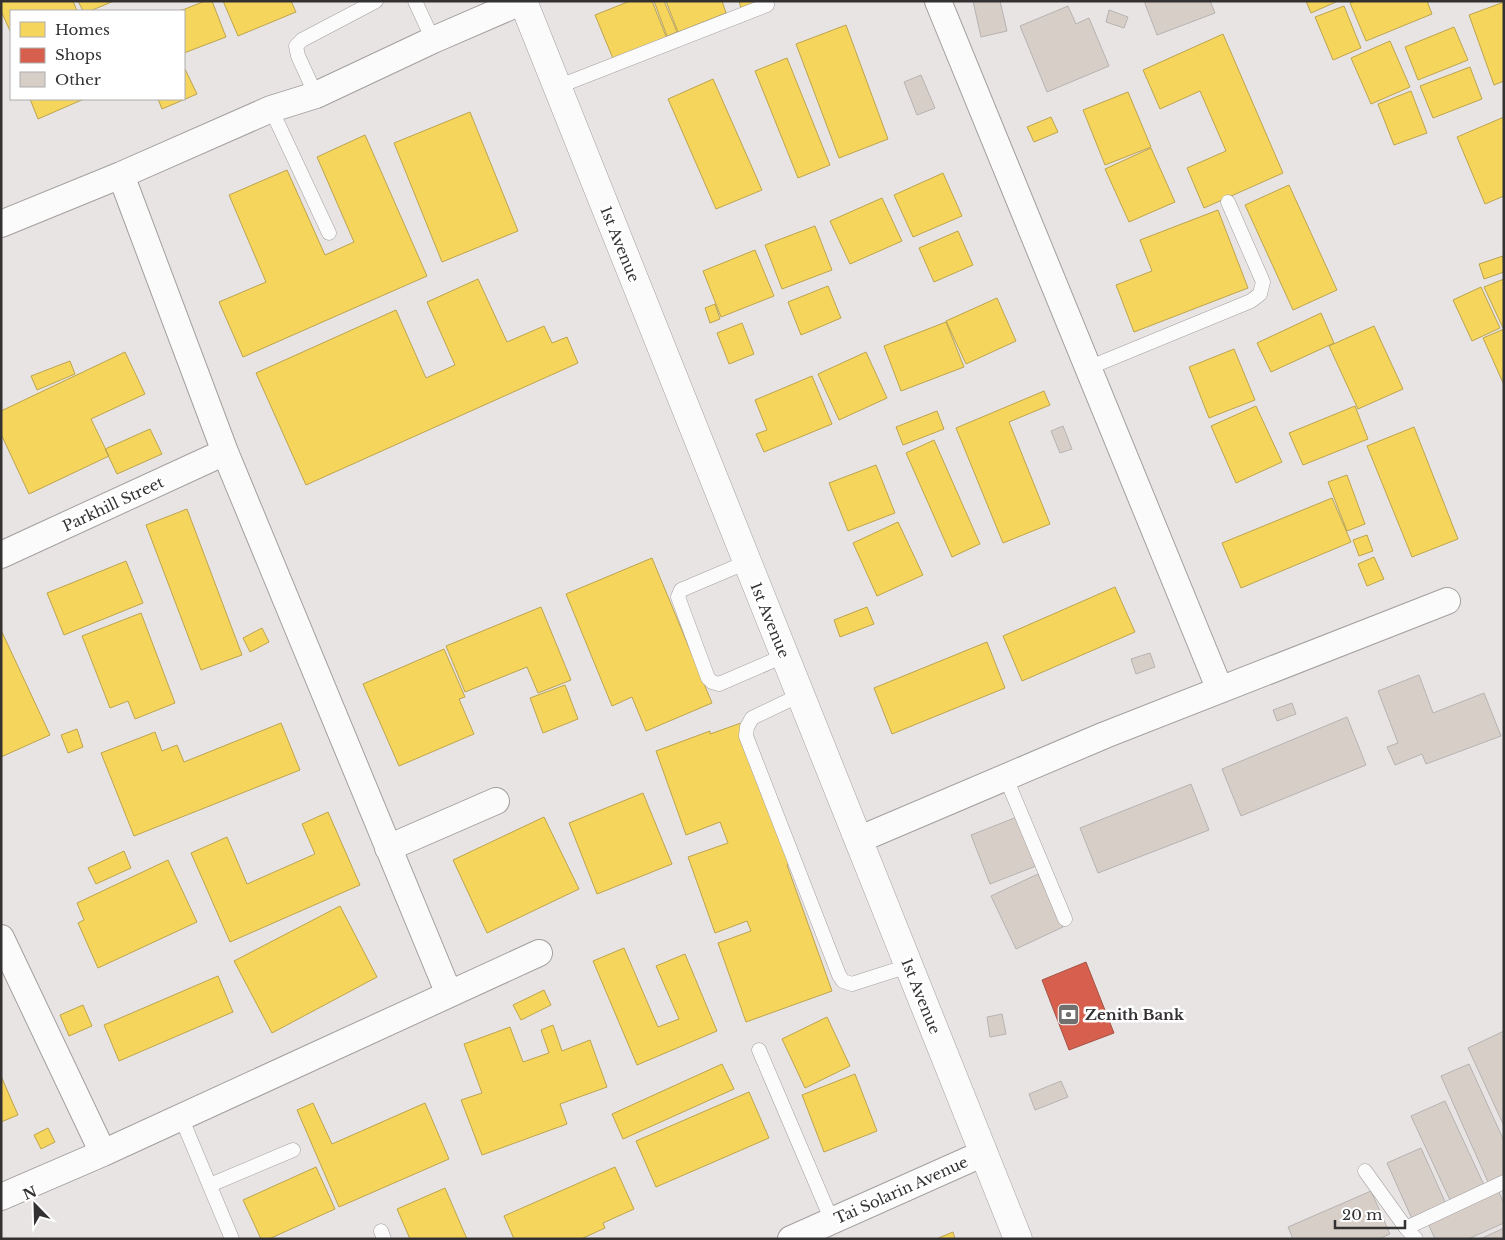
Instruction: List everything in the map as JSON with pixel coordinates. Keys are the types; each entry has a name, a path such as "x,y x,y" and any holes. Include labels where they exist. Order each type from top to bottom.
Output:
{"street":[{"path":"1,224 121,175 271,109 316,95 432,40 523,1"},
{"name":"1st Avenue","path":"523,1 1018,1239"},
{"path":"938,1 1220,690"},
{"path":"121,175 225,452 449,994"},
{"name":"Parkhill Street","path":"1,556 225,452"},
{"path":"858,840 1105,735 1447,601"},
{"path":"388,848 496,801"},
{"path":"1,938 103,1153"},
{"path":"1,1197 103,1153 539,953"},
{"name":"Tai Solarin Avenue","path":"791,1239 984,1154"}],"lane":[{"path":"316,95 298,56 296,46 302,40 376,1"},
{"path":"415,1 432,40"},
{"path":"557,87 767,5"},
{"path":"271,109 328,233"},
{"path":"1088,368 1251,301 1260,294 1263,282 1228,202"},
{"path":"747,562 681,590 678,596 708,678 712,682 720,684 784,656"},
{"path":"800,695 752,718 746,727 746,736 839,975 844,981 852,984 908,966"},
{"path":"1006,778 1065,918"},
{"path":"759,1050 832,1221"},
{"path":"181,1116 232,1239"},
{"path":"210,1185 293,1150"},
{"path":"1365,1171 1416,1239"},
{"path":"1406,1228 1504,1182"}],"building: Homes":[{"path":"1,1 73,1 77,10 10,10 10,31 1,11"},
{"path":"78,1 114,1 92,10 82,10"},
{"path":"205,1 212,1 226,37 185,53 185,10 182,10"},
{"path":"223,1 291,1 296,12 238,36"},
{"path":"630,1 652,1 667,39 614,61 595,15"},
{"path":"654,1 664,1 677,32 667,36"},
{"path":"666,1 722,1 726,13 678,32"},
{"path":"739,1 759,1 741,8"},
{"path":"1306,1 1336,1 1336,2 1311,13"},
{"path":"1355,1 1427,1 1432,14 1366,41 1350,3"},
{"path":"1504,2 1504,81 1494,85 1469,15"},
{"path":"1344,6 1361,48 1333,60 1315,17"},
{"path":"846,25 888,139 839,158 796,44"},
{"path":"1454,27 1468,60 1418,80 1405,47"},
{"path":"1223,34 1283,173 1204,208 1187,168 1226,151 1200,91 1160,109 1143,70"},
{"path":"1390,41 1410,87 1371,104 1351,58"},
{"path":"787,58 830,165 798,178 755,71"},
{"path":"1470,67 1482,99 1433,118 1420,86"},
{"path":"185,69 197,94 185,99"},
{"path":"713,79 762,190 716,209 668,99"},
{"path":"1411,91 1427,133 1394,145 1378,104"},
{"path":"1128,92 1151,147 1105,165 1083,110"},
{"path":"30,100 82,100 38,119"},
{"path":"158,100 183,100 162,109"},
{"path":"470,112 518,231 442,262 394,143"},
{"path":"1051,117 1058,132 1034,142 1027,127"},
{"path":"1504,117 1504,196 1485,204 1457,137"},
{"path":"365,135 427,276 243,357 219,302 266,282 229,195 287,170 325,255 354,242 317,157"},
{"path":"1151,148 1175,202 1129,222 1105,169"},
{"path":"943,173 962,216 913,237 894,195"},
{"path":"1289,185 1337,290 1293,310 1245,205"},
{"path":"882,198 902,241 850,264 830,221"},
{"path":"1218,210 1248,288 1134,332 1116,285 1152,271 1140,240"},
{"path":"815,226 832,270 782,289 765,245"},
{"path":"958,231 973,265 934,282 919,248"},
{"path":"755,250 774,296 721,317 703,271"},
{"path":"1503,256 1504,272 1484,279 1479,264"},
{"path":"478,279 507,342 544,326 552,343 567,337 578,363 306,485 256,373 396,310 426,378 455,365 427,302"},
{"path":"1504,279 1504,327 1503,328 1484,287"},
{"path":"828,286 841,318 801,335 788,302"},
{"path":"1481,287 1500,328 1472,341 1453,300"},
{"path":"997,298 1016,341 966,364 946,321"},
{"path":"715,304 720,319 710,323 705,308"},
{"path":"1321,313 1334,343 1271,372 1257,343"},
{"path":"946,322 964,367 901,391 884,346"},
{"path":"742,323 754,354 729,364 717,333"},
{"path":"1374,326 1403,389 1358,409 1329,346"},
{"path":"1504,329 1504,385 1483,338"},
{"path":"1234,349 1255,400 1209,418 1189,367"},
{"path":"125,352 145,394 91,419 109,456 29,494 1,434 1,411"},
{"path":"866,352 887,398 839,420 818,374"},
{"path":"70,361 75,374 37,390 31,376"},
{"path":"812,376 832,424 764,452 756,434 767,430 755,400"},
{"path":"1044,391 1050,405 1009,422 1050,524 1003,543 956,428"},
{"path":"1256,406 1282,462 1236,483 1211,426"},
{"path":"1355,406 1368,439 1303,465 1289,433"},
{"path":"937,411 944,429 903,445 896,427"},
{"path":"1414,427 1458,539 1412,557 1367,446"},
{"path":"150,429 162,454 117,474 105,449"},
{"path":"934,440 980,544 952,557 906,453"},
{"path":"876,465 895,513 848,531 829,483"},
{"path":"1347,475 1365,524 1347,531 1328,482"},
{"path":"1332,498 1351,542 1241,588 1222,543"},
{"path":"187,509 242,655 201,670 146,525"},
{"path":"898,522 923,575 877,596 853,543"},
{"path":"1367,535 1373,551 1359,556 1353,540"},
{"path":"1374,557 1384,579 1367,586 1358,564"},
{"path":"652,558 712,703 646,731 632,697 612,706 566,594"},
{"path":"126,561 143,603 64,635 47,593"},
{"path":"1115,587 1135,632 1022,681 1003,636"},
{"path":"541,607 571,680 538,693 527,667 465,692 446,646"},
{"path":"867,607 874,624 840,637 834,620"},
{"path":"141,613 175,703 135,719 128,701 110,708 82,636"},
{"path":"262,628 269,642 250,652 243,638"},
{"path":"1,630 50,735 1,757"},
{"path":"987,642 1005,688 892,734 874,688"},
{"path":"444,649 465,697 459,699 474,734 399,766 363,684"},
{"path":"565,685 578,719 543,733 530,698"},
{"path":"281,723 300,770 134,836 101,753 155,732 162,751 177,745 184,762"},
{"path":"741,723 792,863 787,865 832,991 746,1022 718,943 751,931 747,921 715,933 688,857 728,843 720,822 686,835 656,751 710,731 710,734"},
{"path":"77,729 83,747 68,753 61,735"},
{"path":"643,793 672,864 597,894 569,823"},
{"path":"328,812 360,885 230,942 191,853 227,837 247,884 315,854 302,824"},
{"path":"544,817 579,889 487,933 453,860"},
{"path":"124,851 131,868 96,884 88,868"},
{"path":"168,860 197,922 98,968 78,923 84,920 77,903"},
{"path":"340,906 377,977 272,1033 234,961"},
{"path":"624,948 658,1027 679,1019 656,966 685,954 717,1031 637,1065 593,961"},
{"path":"218,976 233,1012 119,1061 104,1025"},
{"path":"544,990 551,1005 521,1020 513,1005"},
{"path":"83,1005 92,1026 69,1036 60,1015"},
{"path":"827,1017 850,1066 805,1088 782,1039"},
{"path":"553,1025 562,1051 590,1040 607,1087 560,1104 567,1124 482,1155 461,1100 482,1093 464,1044 510,1027 523,1062 549,1053 541,1030"},
{"path":"722,1064 734,1089 623,1139 612,1114"},
{"path":"855,1074 877,1131 824,1152 802,1095"},
{"path":"1,1076 18,1115 1,1122"},
{"path":"749,1092 769,1138 656,1187 636,1141"},
{"path":"313,1103 332,1144 425,1103 449,1159 339,1207 297,1110"},
{"path":"48,1128 55,1142 41,1149 34,1135"},
{"path":"316,1167 335,1209 269,1239 261,1239 243,1200"},
{"path":"615,1167 634,1209 603,1223 605,1228 581,1239 514,1239 504,1216"},
{"path":"445,1188 467,1239 410,1239 397,1209"},
{"path":"953,1232 955,1239 936,1239"}],"building: Shops":[{"path":"1086,962 1114,1033 1069,1050 1042,980"}],"building: Other":[{"path":"973,1 1000,1 1007,31 981,37"},
{"path":"1144,1 1210,1 1215,13 1157,35"},
{"path":"1068,6 1076,24 1089,18 1109,66 1047,92 1020,26"},
{"path":"1109,10 1128,17 1124,28 1106,22"},
{"path":"921,75 935,108 917,115 904,82"},
{"path":"1063,426 1072,449 1060,453 1051,431"},
{"path":"1150,653 1155,667 1136,674 1131,659"},
{"path":"1419,675 1433,713 1484,693 1501,736 1426,764 1422,754 1395,765 1387,747 1398,743 1378,691"},
{"path":"1292,703 1296,714 1277,721 1273,710"},
{"path":"1347,717 1366,765 1241,816 1222,769"},
{"path":"1191,784 1209,830 1098,873 1080,828"},
{"path":"1017,817 1036,866 990,884 971,835"},
{"path":"1038,874 1063,927 1016,949 991,896"},
{"path":"1002,1014 1006,1034 990,1037 987,1017"},
{"path":"1504,1031 1504,1126 1468,1048"},
{"path":"1469,1064 1504,1141 1504,1175 1488,1182 1441,1076"},
{"path":"1061,1081 1068,1097 1035,1110 1029,1094"},
{"path":"1445,1101 1484,1185 1450,1200 1411,1116"},
{"path":"1421,1148 1447,1206 1413,1221 1387,1163"},
{"path":"1498,1190 1504,1204 1504,1223 1468,1239 1435,1239 1427,1221"},
{"path":"1371,1191 1390,1234 1378,1239 1293,1239 1288,1227"},
{"path":"1504,1228 1504,1239 1480,1239"}],"place":[{"name":"Zenith Bank","path":"1069,1014"}]}
